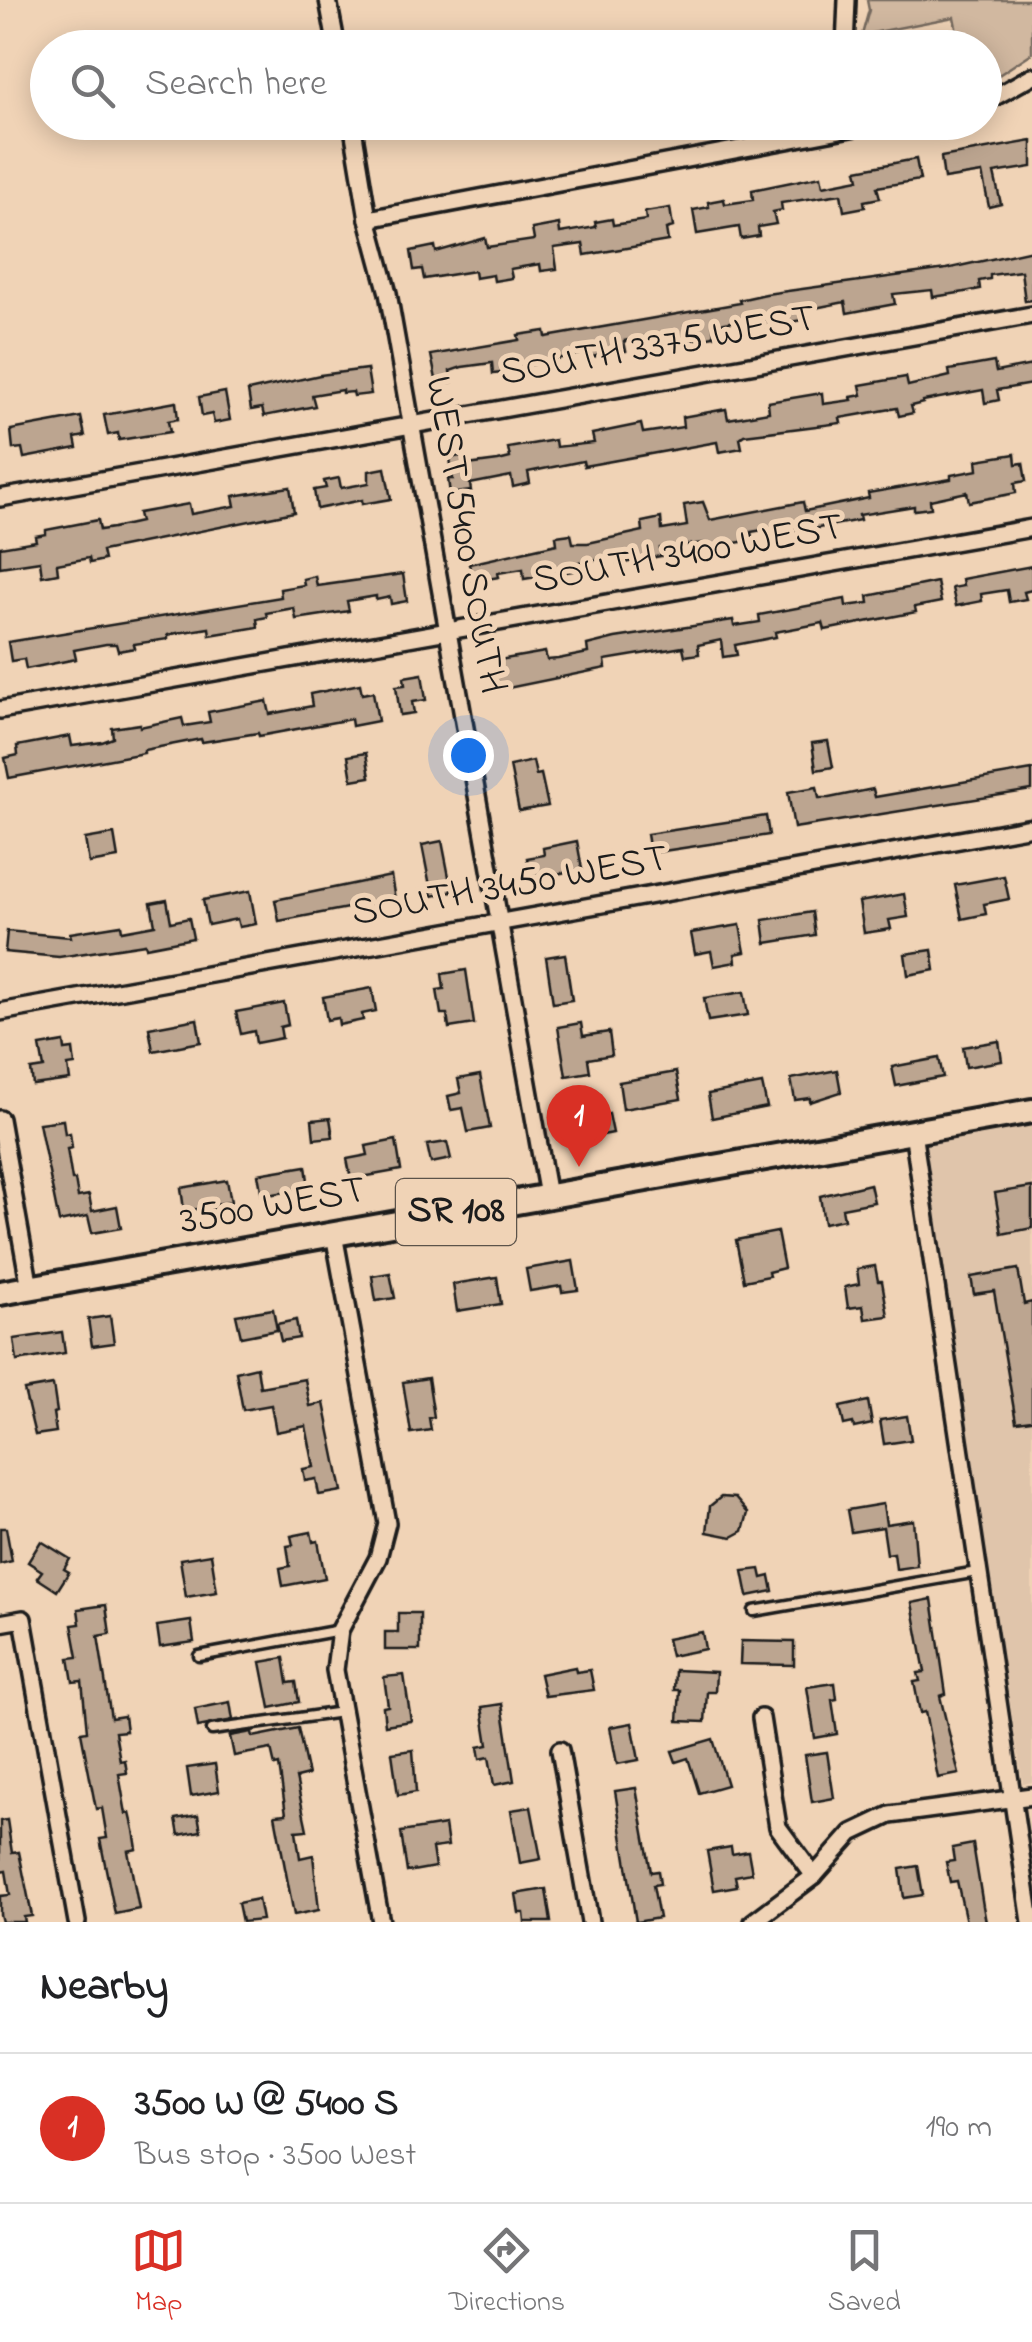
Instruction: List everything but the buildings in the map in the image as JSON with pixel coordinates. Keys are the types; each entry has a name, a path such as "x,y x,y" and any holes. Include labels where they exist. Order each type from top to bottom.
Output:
{"main road":[{"name":"SR 108","path":"913,1132 1032,1111"},
{"name":"3500 WEST","path":"0,1294 913,1132"}],"street":[{"path":"328,0 334,30"},
{"path":"846,30 848,0"},
{"path":"1002,95 1032,76"},
{"name":"WEST 5400 SOUTH","path":"355,140 368,218 388,292 548,1196"},
{"path":"368,218 774,140"},
{"name":"SOUTH 3375 WEST","path":"0,498 1032,315"},
{"name":"SOUTH 3400 WEST","path":"0,710 1032,528"},
{"name":"SOUTH 3450 WEST","path":"0,1012 1032,827"},
{"path":"0,1118 30,1288"},
{"path":"913,1132 1030,1922"},
{"path":"334,1234 386,1523 378,1558 340,1630 335,1670 381,1922"},
{"path":"0,1623 23,1619 76,1922"},
{"path":"761,1718 778,1827 814,1876"},
{"path":"560,1750 590,1922"},
{"path":"753,1922 814,1876 852,1833 890,1815 1032,1796"}],"lane":[{"path":"754,1611 978,1572"},
{"path":"199,1656 340,1630"},
{"path":"212,1730 342,1712"}],"shaded area":[{"path":"867,0 1032,0 1032,53 1002,73 1002,30 957,30 954,17 888,30 863,30 869,10"},
{"path":"1032,1120 1032,1782 1023,1784 918,1139"}],"place":[{"name":"3500 W @ 5400 S","path":"579,1167"}]}
